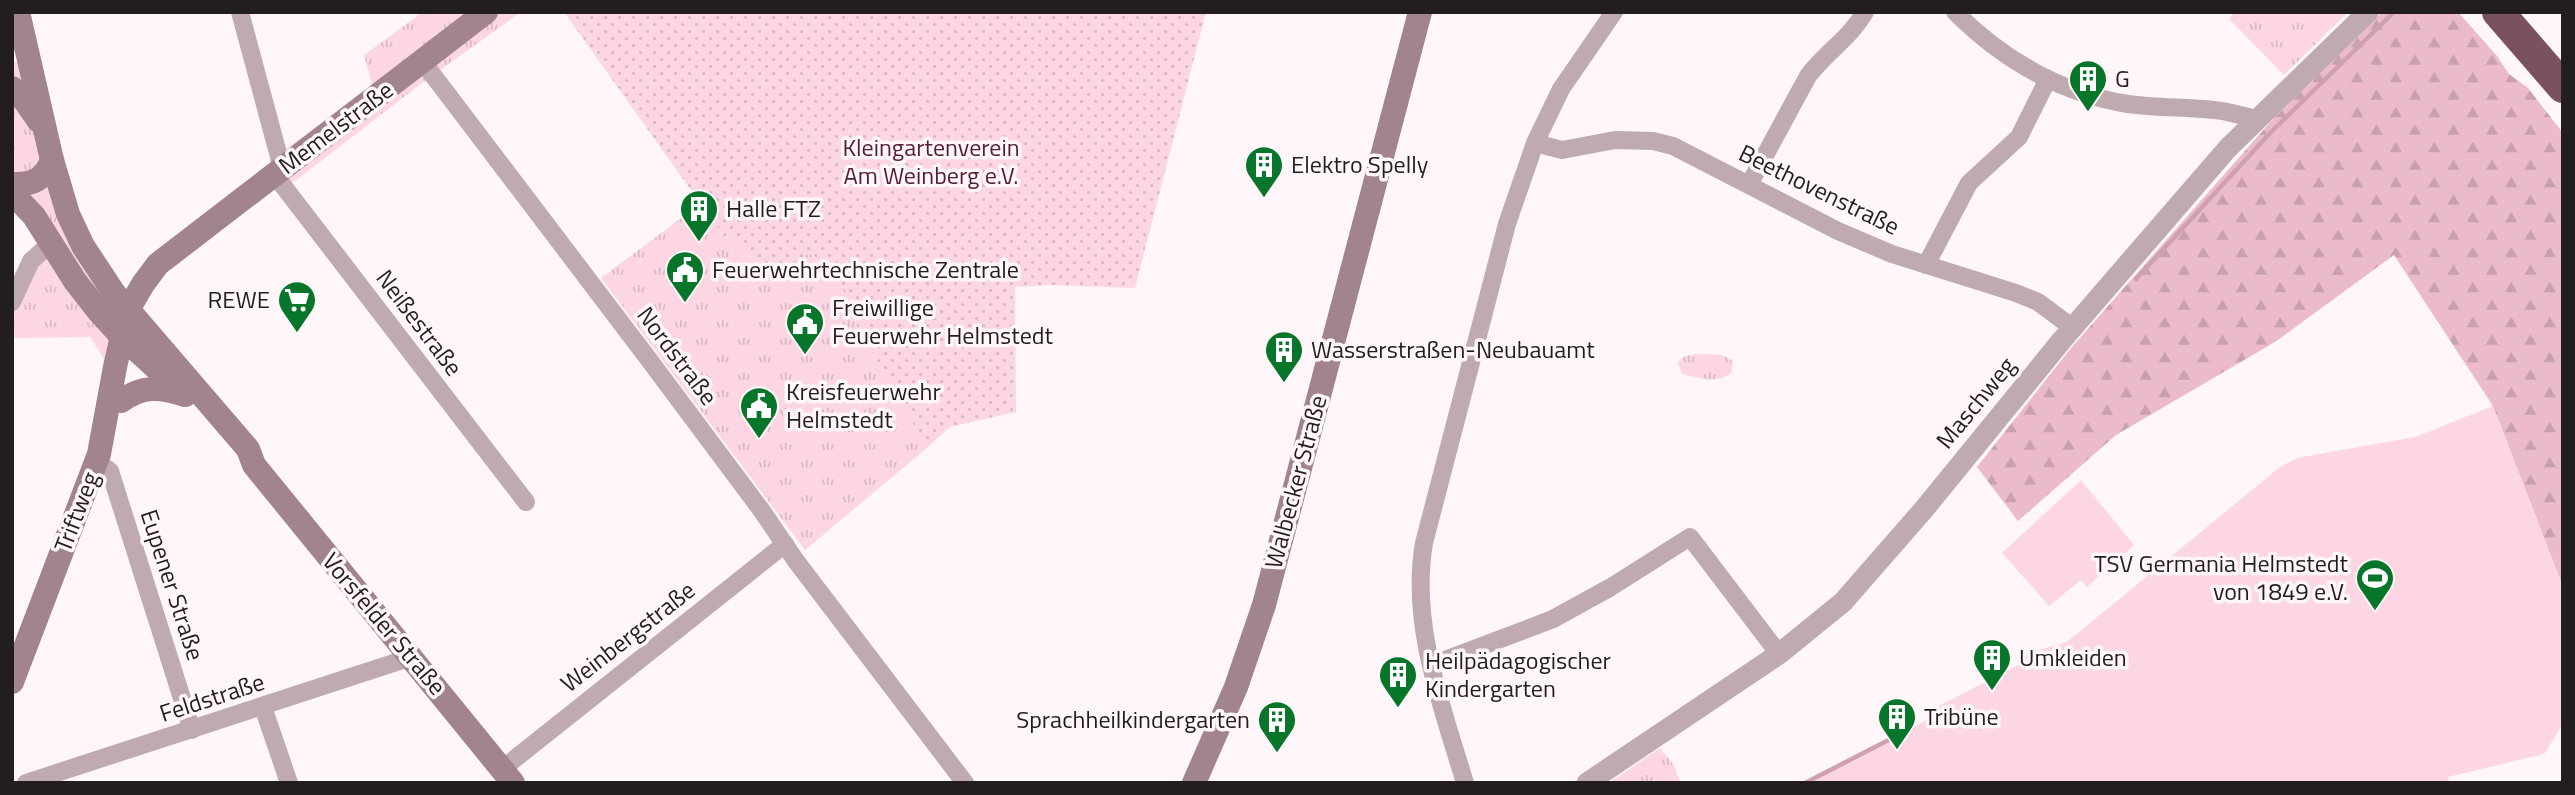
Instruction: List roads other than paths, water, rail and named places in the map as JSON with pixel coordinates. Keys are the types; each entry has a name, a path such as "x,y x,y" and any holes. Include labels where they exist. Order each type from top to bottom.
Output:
{"highway":[{"path":"2498,12 2563,87"}],"main road":[{"path":"18,12 52,160 68,214 133,332"},
{"name":"Walbecker Straße","path":"1194,783 1236,687 1264,605 1420,12"},
{"name":"Memelstraße","path":"98,457 121,401 143,284 158,264 423,62 469,17"},
{"path":"12,88 25,101 45,130"},
{"path":"12,184 30,184 41,178 48,171 52,160"},
{"path":"12,193 34,216 75,281 133,332"},
{"name":"Memelstraße","path":"133,332 163,277 186,243"},
{"path":"93,263 109,272 127,276 137,275 158,264"},
{"name":"Vorsfelder Straße","path":"133,332 240,456 254,465 507,776"},
{"name":"Vorsfelder Straße","path":"133,332 248,449 254,465"},
{"name":"Triftweg","path":"12,682 98,457 133,332"},
{"path":"121,401 147,388 163,388 185,395"}],"street":[{"path":"240,12 278,171"},
{"path":"1465,783 1424,639 1421,561 1428,525 1507,224 1535,143 1561,89 1614,12"},
{"path":"1750,183 1808,76 1816,65 1838,47 1865,12"},
{"path":"1955,12 1993,47 2028,69 2092,95 2128,104 2216,110 2256,119"},
{"name":"Maschweg","path":"1587,783 1779,654 1843,602 1925,508 2073,328 2256,119 2368,12"},
{"name":"Nordstraße","path":"423,62 965,783"},
{"path":"1926,265 1969,183 2019,137 2048,79"},
{"name":"Beethovenstraße","path":"1535,143 1562,150 1601,141 1653,141 1673,146 1750,183 1839,231 1892,254 2038,302 2073,328"},
{"name":"Neißestraße","path":"278,171 526,502"},
{"path":"12,302 31,261 51,243"},
{"name":"Eupener Straße","path":"98,457 110,471 192,730"},
{"path":"1432,665 1553,619 1611,587 1690,537 1779,654"},
{"name":"Weinbergstraße","path":"507,776 785,544"},
{"name":"Feldstraße","path":"26,783 412,657"},
{"path":"263,707 289,783"}],"waterway":[{"path":"2136,279 2271,132 2394,12"},
{"path":"1805,783 1912,728"}],"place":[{"name":"G","path":"2088,113"},
{"name":"Elektro Spelly","path":"1264,199"},
{"name":"Halle FTZ","path":"699,243"},
{"name":"Feuerwehrtechnische Zentrale","path":"685,304"},
{"name":"REWE","path":"297,334"},
{"name":"Freiwillige Feuerwehr Helmstedt","path":"805,356"},
{"name":"Wasserstraßen-Neubauamt","path":"1284,384"},
{"name":"Kreisfeuerwehr Helmstedt","path":"759,440"},
{"name":"TSV Germania Helmstedt von 1849 e.V.","path":"2375,612"},
{"name":"Umkleiden","path":"1992,692"},
{"name":"Heilpädagogischer Kindergarten","path":"1398,709"},
{"name":"Tribüne","path":"1897,751"},
{"name":"Sprachheilkindergarten","path":"1277,754"}],"park label":[{"name":"Kleingartenverein Am Weinberg e.V.","path":"931,162"}]}
